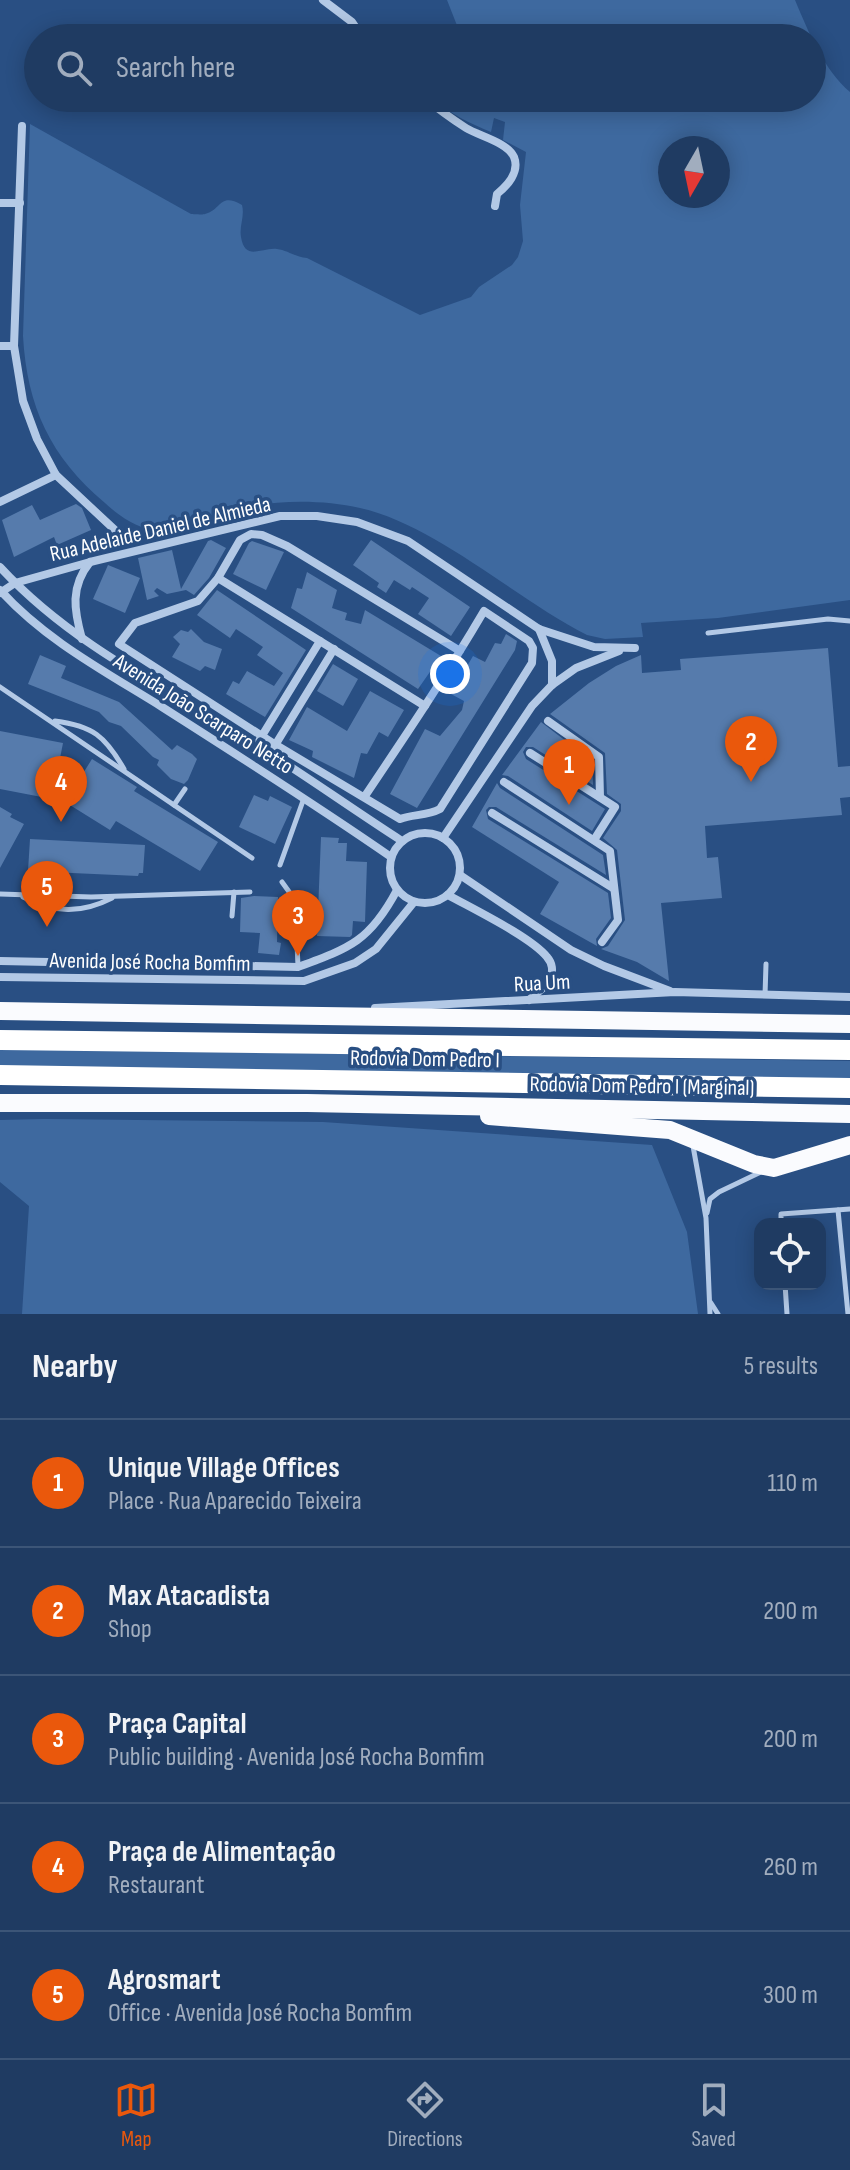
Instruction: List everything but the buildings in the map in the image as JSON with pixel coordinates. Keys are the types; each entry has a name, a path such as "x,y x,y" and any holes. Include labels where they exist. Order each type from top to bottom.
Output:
{"highway":[{"path":"0,1011 850,1024"},
{"name":"Rodovia Dom Pedro I","path":"0,1040 850,1050"},
{"name":"Rodovia Dom Pedro I","path":"0,1078 39,1076 850,1088"},
{"name":"Rodovia Dom Pedro I (Marginal)","path":"0,1103 307,1103 850,1114"},
{"path":"307,1103 648,1128 687,1135 754,1164 774,1168 850,1145"}],"street":[{"path":"323,0 353,24"},
{"path":"444,112 469,130 507,149 514,157 514,170 508,186 497,194 495,206"},
{"path":"22,126 14,346 23,401 37,439 56,475 116,531"},
{"path":"0,203 20,203"},
{"path":"0,346 14,346"},
{"path":"0,502 56,475"},
{"name":"Rua Adelaide Daniel de Almieda","path":"1,592 15,583 90,562 280,516 330,518 357,522 408,541 539,629 594,647 635,648"},
{"path":"365,796 425,706 460,651 484,611 529,641 534,656 440,809 400,819 276,745 119,644 135,623 198,601 218,578 240,540 251,534 262,535 287,546 460,651"},
{"path":"82,640 74,609 75,592 80,574 90,562"},
{"name":"Avenida João Scarparo Netto","path":"0,567 82,640 269,753 402,841"},
{"path":"218,578 425,706"},
{"name":"Avenida João Scarparo Netto","path":"1,592 27,618 79,655 391,857"},
{"path":"539,629 552,661 552,685"},
{"path":"256,745 320,641"},
{"path":"269,753 334,649"},
{"path":"443,838 532,706 552,685 576,668 623,649"},
{"path":"548,721 599,757 600,797"},
{"path":"530,753 615,807 594,840"},
{"path":"504,782 610,851 618,920 602,942"},
{"path":"492,813 613,888"},
{"path":"422,833 443,838 457,853 460,875 456,886 438,902 414,902 397,890 391,880 391,857 402,841 422,833"},
{"path":"460,875 571,950 604,966 675,992"},
{"name":"Avenida José Rocha Bomfim","path":"0,961 298,967 332,955 362,939 381,918 397,890"},
{"path":"448,895 515,933 547,956 553,968 551,981 528,1001"},
{"name":"Avenida José Rocha Bomfim","path":"0,977 304,981 345,968 376,949 414,902"},
{"name":"Rua Um","path":"235,1015 675,992 850,997"}],"lane":[{"path":"708,633 828,619 850,621"},
{"path":"0,687 252,858"},
{"path":"51,720 92,730 109,744 124,770"},
{"path":"174,805 185,789"},
{"path":"280,865 304,798"},
{"path":"282,882 295,900 298,967"},
{"path":"232,916 234,892"},
{"path":"0,894 115,896 250,892"},
{"path":"19,895 38,905 65,910 93,908 115,896"},
{"path":"765,995 766,964"},
{"path":"687,1135 696,1157 706,1218 710,1314"},
{"path":"706,1218 710,1199 719,1192 733,1183 774,1168"},
{"path":"781,1218 781,1214 850,1209"},
{"path":"838,1210 848,1314"},
{"path":"785,1290 787,1314"},
{"path":"708,1299 718,1314"}],"shaded area":[{"path":"447,0 795,0 806,24 456,24"},
{"path":"826,63 850,92 850,600 718,618 641,623 643,637 605,639 587,635 560,620 447,546 389,517 329,503 281,502 234,509 180,525 152,529 139,526 115,512 70,467 56,448 36,407 25,361 23,336 30,124 191,214 211,212 225,201 235,201 242,205 241,233 246,249 255,252 277,249 307,258 420,315 471,297 479,287 512,265 523,241 520,205 526,152 503,140 505,122 494,118 491,132 451,112 826,112"},
{"path":"0,1049 850,1061 850,1080 0,1068"},
{"path":"0,1120 323,1122 652,1145 687,1232 698,1314 22,1314 29,1206 0,1182"}],"place":[{"name":"Max Atacadista","path":"751,782"},
{"name":"Unique Village Offices","path":"569,805"},
{"name":"Praça de Alimentação","path":"61,822"},
{"name":"Agrosmart","path":"47,927"},
{"name":"Praça Capital","path":"298,956"}]}
